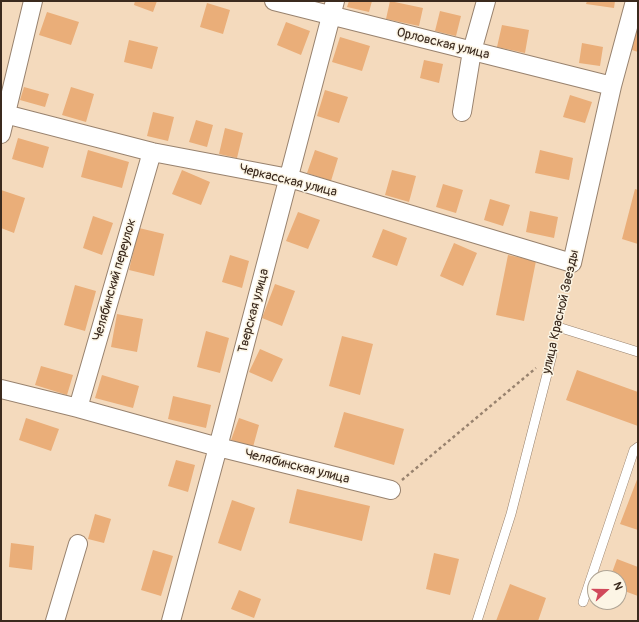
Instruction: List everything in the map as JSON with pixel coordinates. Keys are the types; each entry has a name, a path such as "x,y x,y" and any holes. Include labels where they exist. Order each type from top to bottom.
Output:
{"street":[{"path":"1,134 4,114 34,1"},
{"name":"Орловская улица","path":"274,1 333,8 472,51 612,86"},
{"path":"462,112 472,51 486,1"},
{"name":"улица Красной Звезды","path":"572,263 612,86 635,1"},
{"name":"Тверская улица","path":"171,621 333,8"},
{"name":"Черкасская улица","path":"4,114 152,152 289,178 572,263"},
{"name":"Челябинский переулок","path":"78,408 152,152"},
{"name":"Челябинская улица","path":"1,389 78,408 218,447 391,490"},
{"path":"56,621 78,544"}],"lane":[{"path":"558,327 638,352"},
{"name":"улица Красной Звезды","path":"477,621 511,514 552,355"},
{"path":"583,602 634,450 638,447"}],"path":[{"name":"улица Красной Звезды","path":"558,327 572,263"},
{"path":"391,490 552,355"}],"building":[{"path":"135,1 157,1 153,12 134,5"},
{"path":"349,1 372,1 369,12 347,7"},
{"path":"390,1 423,8 419,26 386,19"},
{"path":"587,1 615,1 614,8 586,4"},
{"path":"207,3 230,10 223,34 200,27"},
{"path":"440,11 461,16 456,36 435,31"},
{"path":"47,12 79,22 71,45 39,35"},
{"path":"638,17 638,52 626,48"},
{"path":"286,22 310,31 301,55 277,45"},
{"path":"502,25 529,30 525,53 497,47"},
{"path":"340,37 370,46 362,71 332,62"},
{"path":"129,40 158,47 152,69 124,62"},
{"path":"582,43 603,47 600,66 579,63"},
{"path":"424,60 443,64 439,83 420,78"},
{"path":"24,87 49,94 45,107 20,100"},
{"path":"71,87 94,94 86,122 62,115"},
{"path":"325,90 348,97 339,123 317,116"},
{"path":"570,95 592,102 585,123 563,117"},
{"path":"153,112 174,117 168,141 147,136"},
{"path":"196,120 213,125 207,147 189,142"},
{"path":"225,128 243,133 237,158 219,154"},
{"path":"18,138 49,147 43,168 12,159"},
{"path":"88,150 129,162 122,188 81,177"},
{"path":"315,150 338,158 331,181 307,173"},
{"path":"540,150 573,158 569,180 535,173"},
{"path":"182,170 210,182 201,205 172,194"},
{"path":"392,170 416,176 409,202 385,195"},
{"path":"443,184 463,190 456,213 436,207"},
{"path":"635,189 638,190 638,244 622,239"},
{"path":"1,190 25,198 14,233 1,228"},
{"path":"490,199 510,205 503,226 484,220"},
{"path":"530,211 558,217 554,238 526,232"},
{"path":"298,212 320,220 308,249 286,241"},
{"path":"93,216 113,223 102,255 83,248"},
{"path":"139,228 164,234 154,276 129,270"},
{"path":"383,229 407,238 397,266 372,257"},
{"path":"454,243 477,253 463,286 440,276"},
{"path":"230,255 249,261 242,288 222,282"},
{"path":"508,255 536,261 524,321 496,315"},
{"path":"275,284 295,291 282,326 262,318"},
{"path":"75,285 96,291 85,331 64,325"},
{"path":"117,314 143,319 137,352 111,347"},
{"path":"206,331 229,338 220,373 197,367"},
{"path":"342,336 373,344 360,395 329,386"},
{"path":"260,349 283,359 272,382 249,372"},
{"path":"41,366 73,375 67,395 35,385"},
{"path":"577,370 638,392 638,426 566,400"},
{"path":"102,375 139,386 133,408 95,398"},
{"path":"173,396 211,405 206,428 168,419"},
{"path":"344,412 404,429 394,465 334,447"},
{"path":"26,418 59,429 51,451 19,440"},
{"path":"239,418 259,425 253,447 231,440"},
{"path":"176,460 195,465 188,492 168,486"},
{"path":"638,477 638,530 620,524"},
{"path":"297,489 370,506 362,541 289,523"},
{"path":"232,500 255,508 241,551 218,543"},
{"path":"95,514 111,519 104,543 88,539"},
{"path":"11,543 34,546 32,570 9,567"},
{"path":"153,550 173,556 161,596 141,590"},
{"path":"434,553 459,559 450,595 426,589"},
{"path":"617,559 638,567 638,596 627,592 627,570 613,570"},
{"path":"510,584 546,598 538,621 496,621"},
{"path":"239,590 261,599 254,618 231,609"}]}
